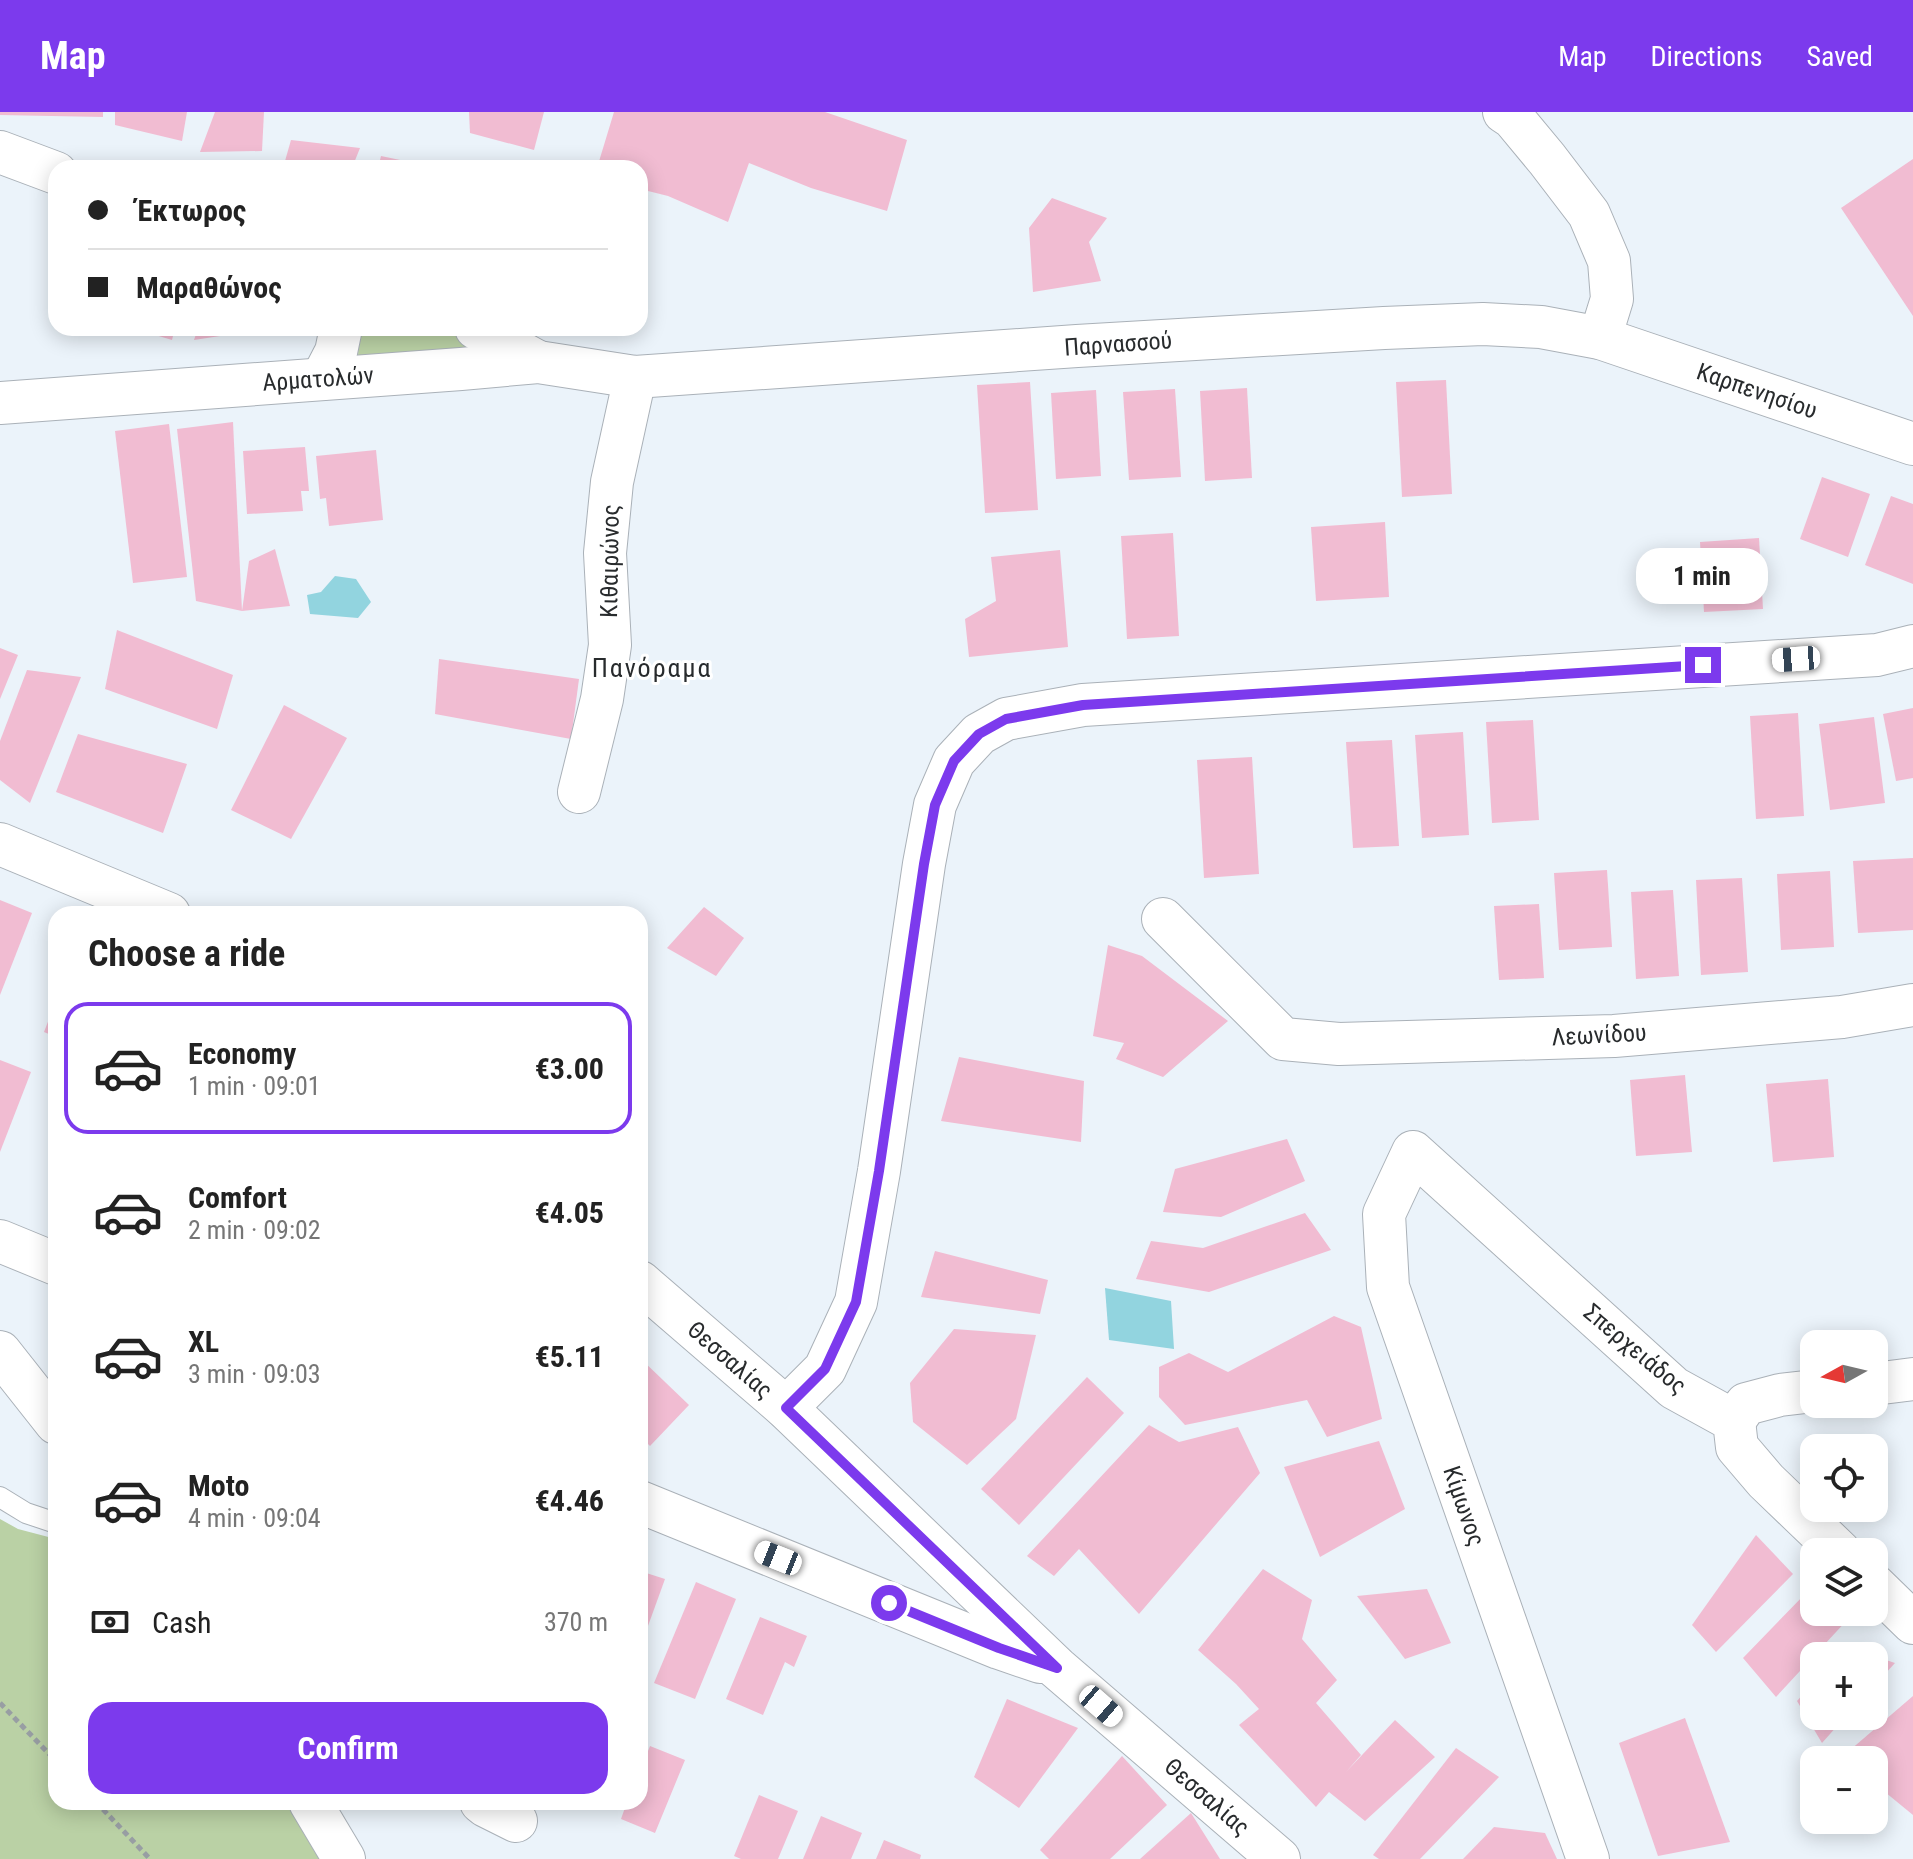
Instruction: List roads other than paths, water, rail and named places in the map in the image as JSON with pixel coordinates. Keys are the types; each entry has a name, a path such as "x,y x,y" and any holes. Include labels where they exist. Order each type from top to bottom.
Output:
{"street":[{"path":"1504,112 1513,118 1589,214 1609,261 1612,299 1600,338"},
{"path":"0,152 48,170"},
{"name":"Παρνασσού","path":"635,377 1398,327 1526,326 1600,338"},
{"path":"322,379 336,352 339,336"},
{"path":"491,336 538,362"},
{"name":"Καρπενησίου","path":"1600,338 1913,444"},
{"name":"Αρματολών","path":"0,403 538,362 635,377"},
{"name":"Κιθαιρώνος","path":"579,792 604,686 610,645 605,553 612,482 635,377"},
{"path":"786,1408 825,1369 856,1302 935,805 954,761 979,734 1006,719 1083,705 1877,655 1913,646"},
{"path":"0,844 150,906"},
{"name":"Λεωνίδου","path":"1163,919 1283,1039 1339,1044 1614,1036 1842,1017 1913,1005"},
{"name":"Σπερχειάδος","path":"1413,1152 1674,1388 1734,1421"},
{"name":"Κίμωνος","path":"1413,1152 1384,1214 1388,1287 1588,1859"},
{"path":"0,1241 48,1261"},
{"name":"Θεσσαλίας","path":"648,1289 786,1408 1057,1668 1279,1859"},
{"path":"0,1352 48,1413"},
{"path":"1888,1382 1913,1379"},
{"path":"1800,1393 1746,1404 1734,1421 1737,1447 1766,1481 1825,1538"},
{"path":"648,1505 999,1648 1057,1668"},
{"path":"1888,1599 1913,1623"},
{"path":"315,1810 344,1859"}],"lane":[{"path":"0,1497 26,1513 48,1520"}],"water":[{"path":"335,576 356,579 371,602 358,618 310,614 307,595 321,592"},
{"path":"1105,1288 1171,1301 1174,1349 1109,1340"}],"district":[{"name":"Πανόραμα","path":"652,668"}]}
